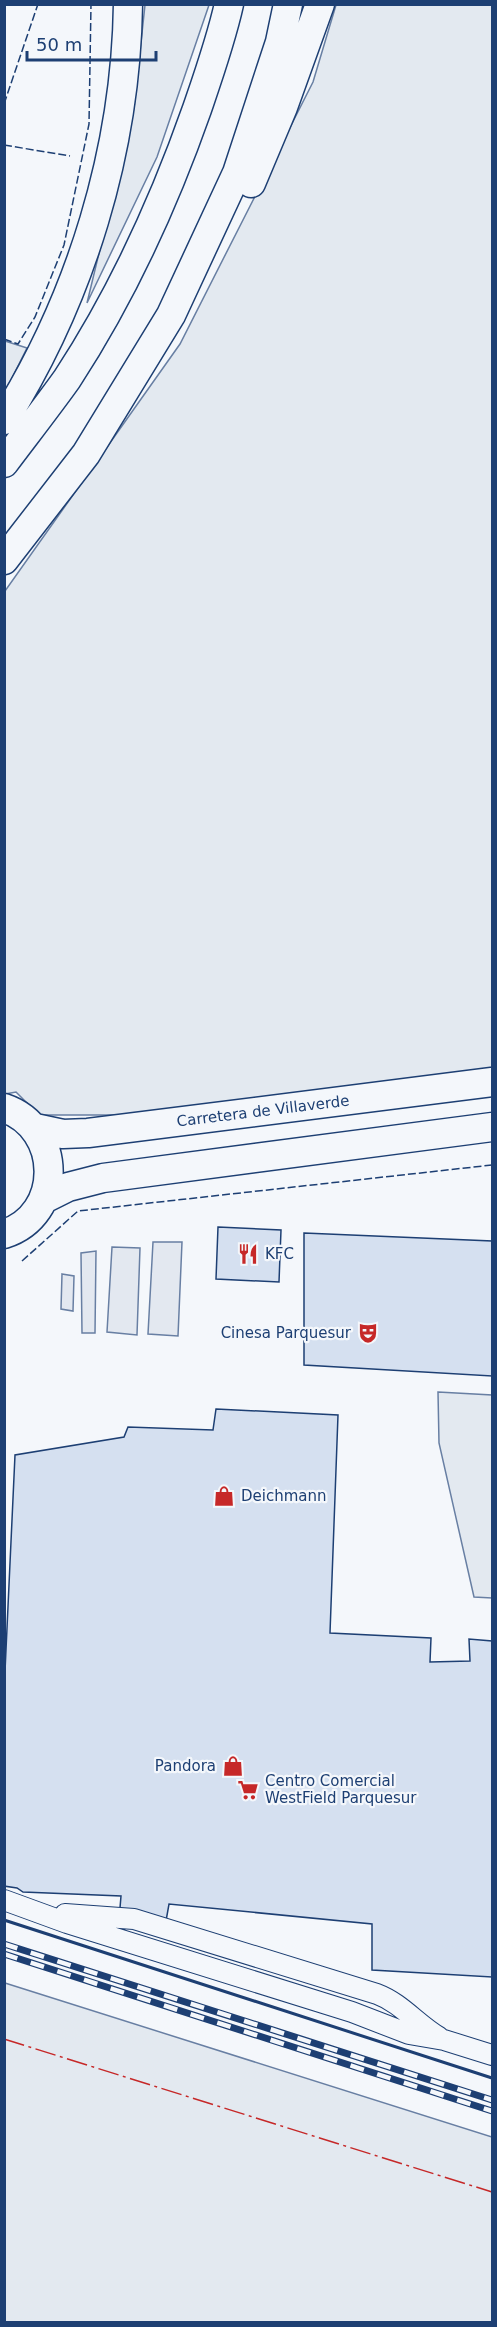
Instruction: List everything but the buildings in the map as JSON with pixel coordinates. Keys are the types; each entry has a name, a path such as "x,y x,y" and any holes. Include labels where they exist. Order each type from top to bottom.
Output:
{"highway":[{"path":"4,420 28,380 57,323 82,258 97,210 108,167 121,95 128,4"},
{"path":"4,463 67,378 118,290 154,220 222,36 229,4"},
{"path":"171,315 237,172 280,42 288,4"},
{"path":"4,560 86,454 171,315 243,204 283,107 320,4"},
{"name":"Carretera de Villaverde","path":"35,1128 63,1134 88,1133 492,1082"},
{"path":"4,1108 19,1115 35,1128 44,1146 49,1166 44,1199 27,1221 6,1235"},
{"path":"44,1199 68,1187 103,1178 492,1127"}],"street":[{"path":"4,1900 67,1923 352,2012 409,2034 444,2040 492,2055"},
{"path":"33,1909 134,1919 377,1994 396,2003 426,2030 444,2040"}],"shaded area":[{"path":"145,5 209,5 157,157 87,303 134,108"},
{"path":"336,5 492,5 492,1069 128,1115 39,1115 16,1092 5,1094 5,591 180,344 313,82"},
{"path":"5,341 27,348 5,392"},
{"path":"153,1242 182,1242 178,1336 148,1334"},
{"path":"112,1247 140,1248 137,1335 107,1332"},
{"path":"96,1251 95,1333 82,1333 81,1253"},
{"path":"62,1274 74,1276 73,1311 61,1309"},
{"path":"438,1392 492,1395 492,1598 474,1597 439,1443"},
{"path":"5,1983 492,2137 492,2322 5,2322"}],"railway":[{"path":"4,1944 492,2100"},
{"path":"4,1954 492,2111"}],"fence":[{"path":"4,104 38,4"},
{"path":"4,339 18,344 35,317 64,245 89,124 91,4"},
{"path":"4,145 70,156"},
{"path":"22,1261 78,1211 492,1165"}],"wall":[{"path":"4,1920 492,2078"}],"power":[{"path":"4,2039 492,2192"}],"place":[{"name":"KFC","path":"248,1254"},
{"name":"Cinesa Parquesur","path":"368,1333"},
{"name":"Deichmann","path":"224,1496"},
{"name":"Pandora","path":"233,1766"},
{"name":"Centro Comercial WestField Parquesur","path":"248,1790"}]}
